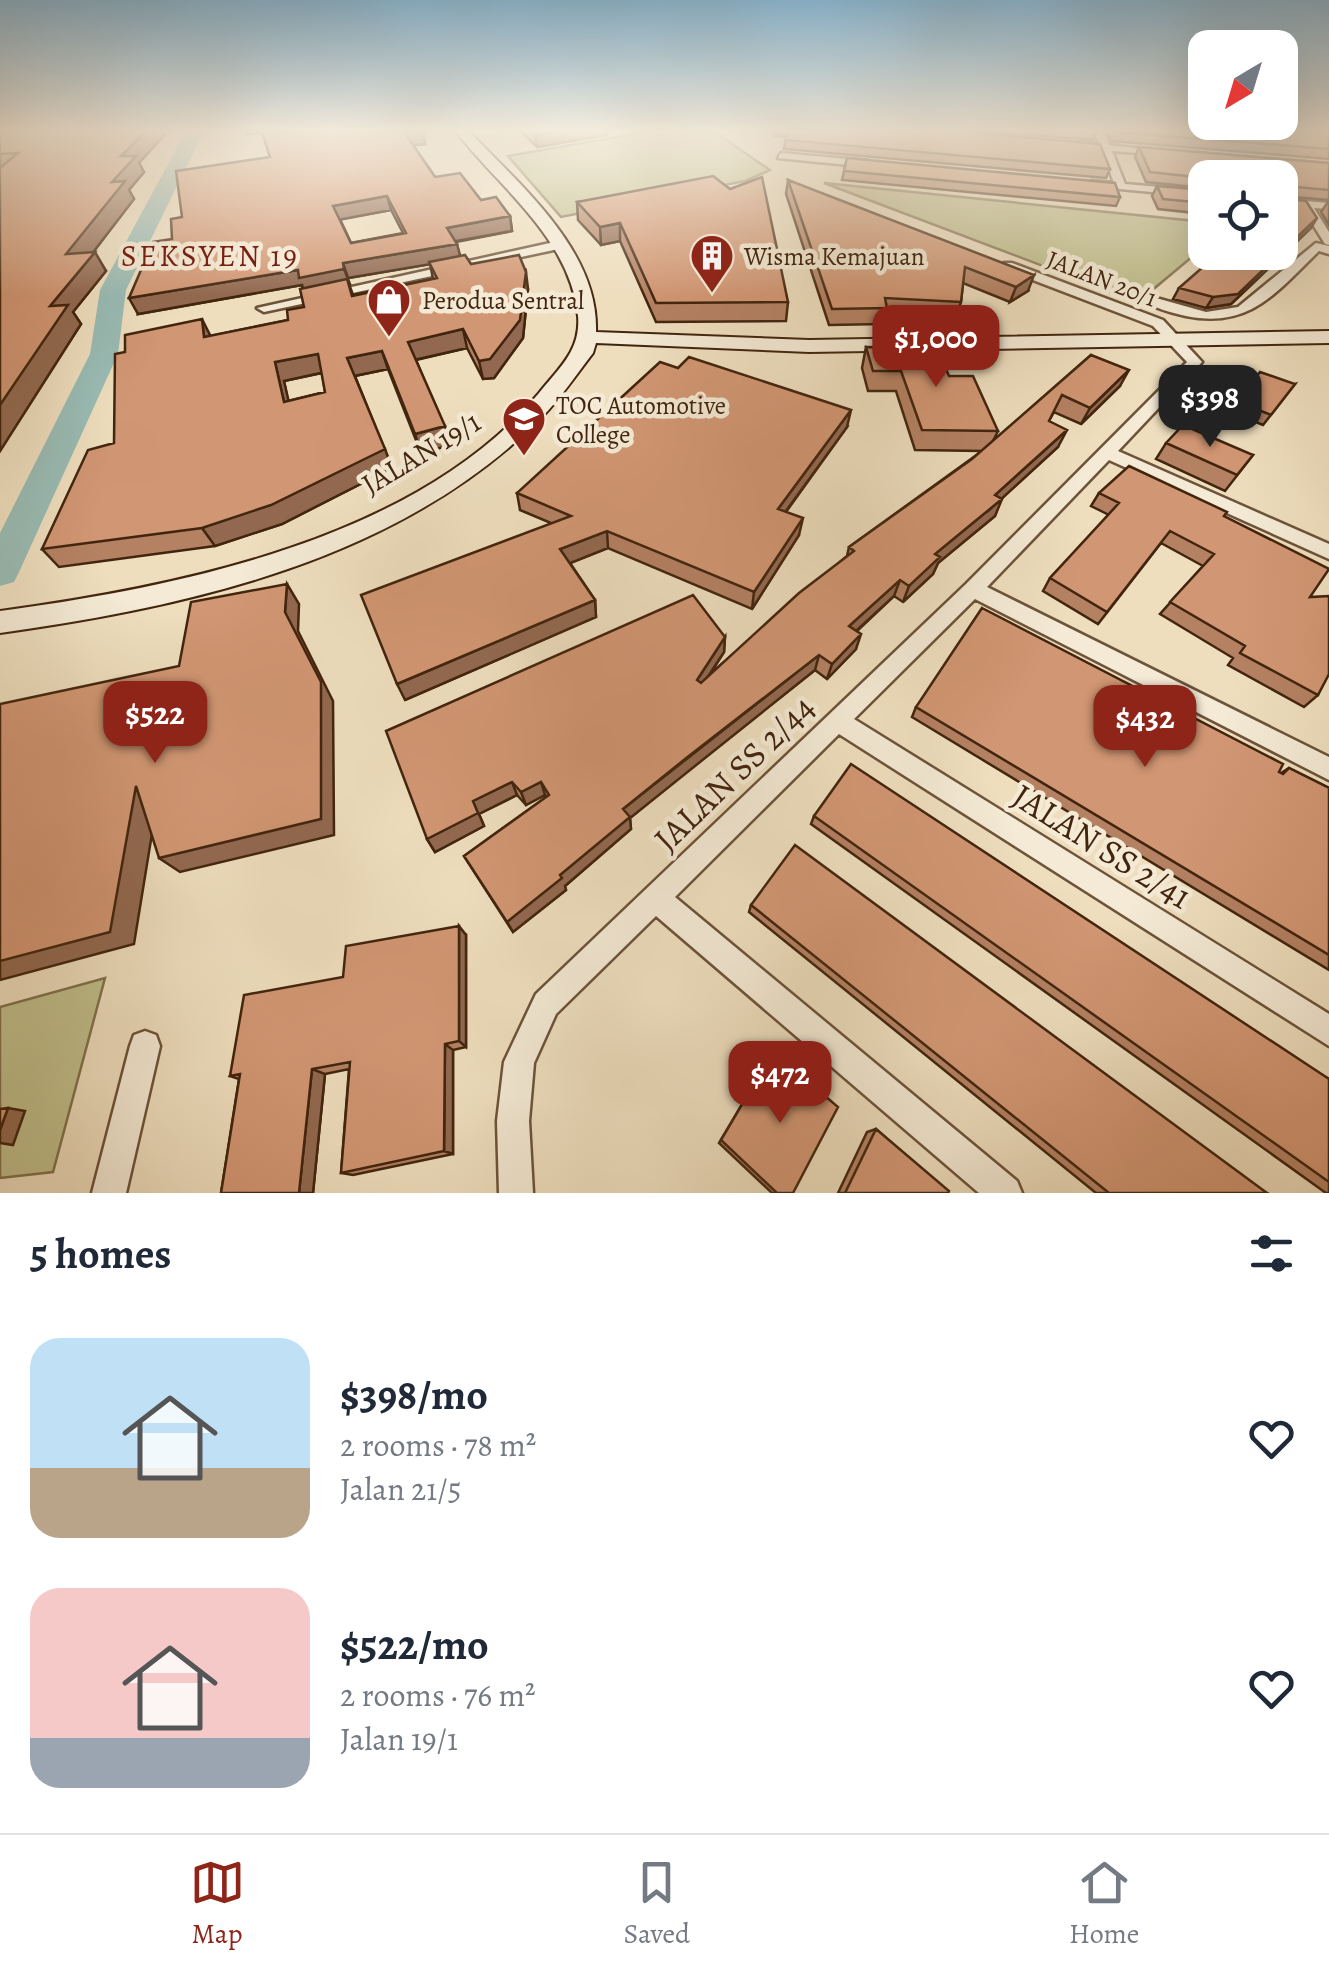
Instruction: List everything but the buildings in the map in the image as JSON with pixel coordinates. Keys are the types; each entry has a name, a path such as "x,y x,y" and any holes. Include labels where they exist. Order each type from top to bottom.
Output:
{"main road":[{"path":"508,185 559,245 576,272 587,343 1329,337"},
{"name":"JALAN 19/1","path":"0,622 215,584 310,551 416,499 525,426 587,343"}],"street":[{"path":"1104,185 1188,192"},
{"path":"1298,203 1329,206"},
{"path":"1306,204 1329,241"},
{"path":"264,308 559,245"},
{"path":"1149,300 1196,318 1242,314 1316,247 1329,250"},
{"name":"JALAN 20/1","path":"995,261 1158,323 1175,341"},
{"name":"JALAN SS 2/44","path":"516,1193 513,1121 519,1062 546,1004 973,589 1195,362 1175,341"},
{"path":"1106,452 1329,552"},
{"path":"973,589 1329,769"},
{"name":"JALAN SS 2/41","path":"837,721 1329,1031"},
{"path":"655,898 1005,1193"},
{"path":"109,1193 145,1046"}],"shaded area":[{"path":"533,185 726,185 561,217"},
{"path":"828,185 1188,220 1188,260 1138,302"},
{"path":"105,978 53,1172 0,1178 0,1007"}],"waterway":[{"path":"0,572 104,354 113,290 167,185"}],"place":[{"name":"Wisma Kemajuan","path":"712,294"},
{"name":"Perodua Sentral","path":"389,338"},
{"name":"TOC Automotive College","path":"524,457"}],"district":[{"name":"SEKSYEN 19","path":"210,256"}]}
